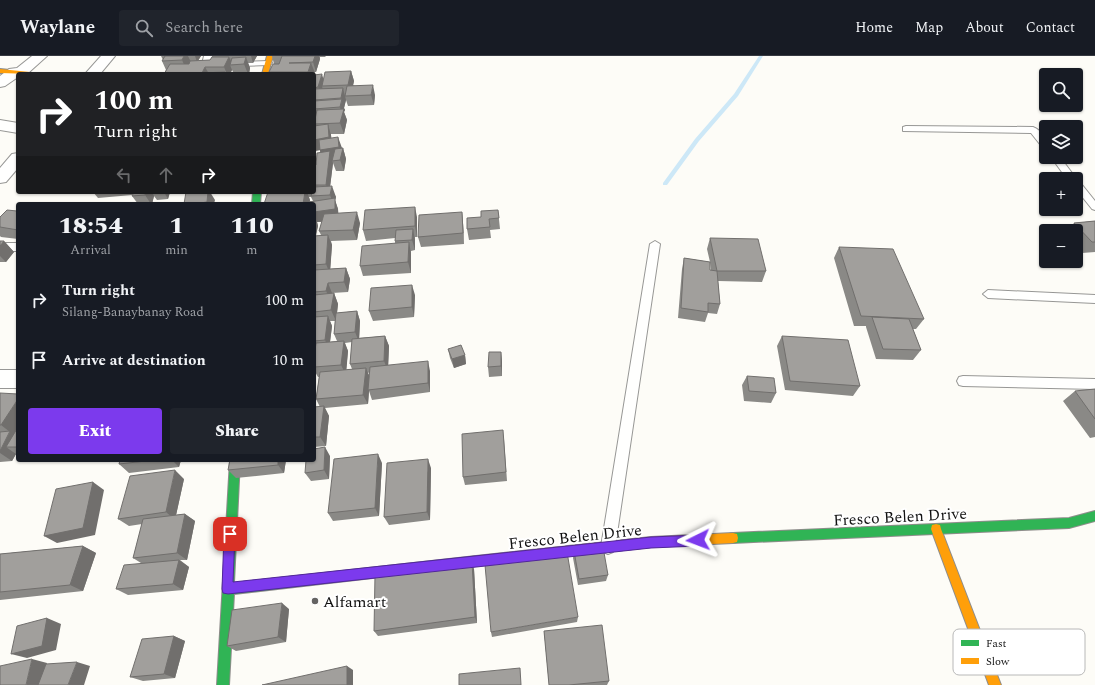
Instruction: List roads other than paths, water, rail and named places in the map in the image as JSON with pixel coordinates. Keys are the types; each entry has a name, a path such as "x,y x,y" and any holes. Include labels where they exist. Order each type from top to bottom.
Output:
{"street":[{"path":"0,83 40,56"},
{"path":"94,72 108,56"},
{"path":"266,72 269,59"},
{"path":"0,125 16,128"},
{"path":"0,178 16,160"},
{"path":"0,379 16,379"},
{"path":"223,685 234,462"},
{"name":"Fresco Belen Drive","path":"228,589 608,548 651,542 1069,523 1095,516"},
{"path":"936,529 974,629"},
{"path":"991,675 995,685"}],"lane":[{"path":"208,56 206,64 209,65 269,59"},
{"path":"906,129 1033,130 1039,137"},
{"path":"1060,164 1067,172"},
{"path":"1083,192 1095,207"},
{"path":"608,548 655,244"},
{"path":"0,247 16,247"},
{"path":"988,294 1095,299"},
{"path":"963,381 1095,384"}],"waterway":[{"path":"665,184 697,140 736,95 761,56"}],"place":[{"name":"Alfamart","path":"315,601"}]}
